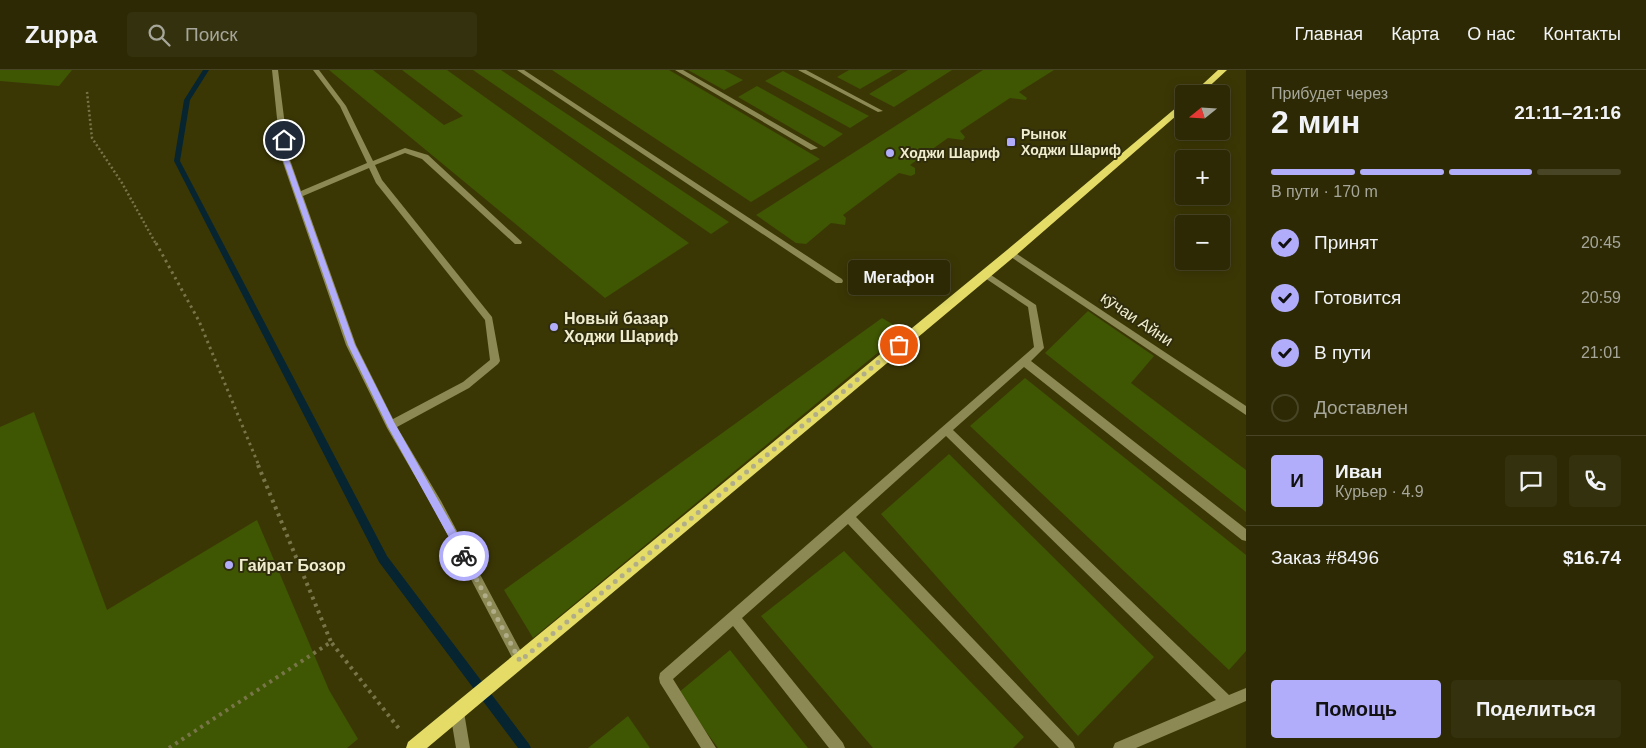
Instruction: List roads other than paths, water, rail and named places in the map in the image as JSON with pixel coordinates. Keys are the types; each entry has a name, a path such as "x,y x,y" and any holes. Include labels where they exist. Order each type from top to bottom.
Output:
{"main road":[{"path":"1206,85 1223,70"},
{"path":"414,748 1011,253 1175,112"}],"street":[{"path":"275,70 285,157 352,345 391,424 437,504 520,661"},
{"path":"316,70 343,106 373,165 379,181 489,319 495,361 466,385 391,424"},
{"path":"520,70 839,281"},
{"path":"678,70 814,148"},
{"path":"801,70 880,111"},
{"path":"299,195 373,165 387,156 405,150 425,157 518,242"},
{"name":"кӯчаи Айни","path":"1011,253 1246,411"},
{"path":"709,748 665,678 1039,348 1032,305 985,274"},
{"path":"1024,361 1246,536"},
{"path":"946,430 1227,702"},
{"path":"848,516 1068,748"},
{"path":"734,617 838,748"},
{"path":"1120,748 1246,694"},
{"path":"457,712 463,748"}],"waterway":[{"path":"206,70 187,100 177,161 383,559 525,748"}],"place":[{"name":"Рынок Ходжи Шариф","path":"1011,142"},
{"name":"Ходжи Шариф","path":"890,153"},
{"name":"Новый базар Ходжи Шариф","path":"554,327"},
{"name":"Мегафон","path":"899,345"},
{"name":"Гайрат Бозор","path":"229,565"}]}
